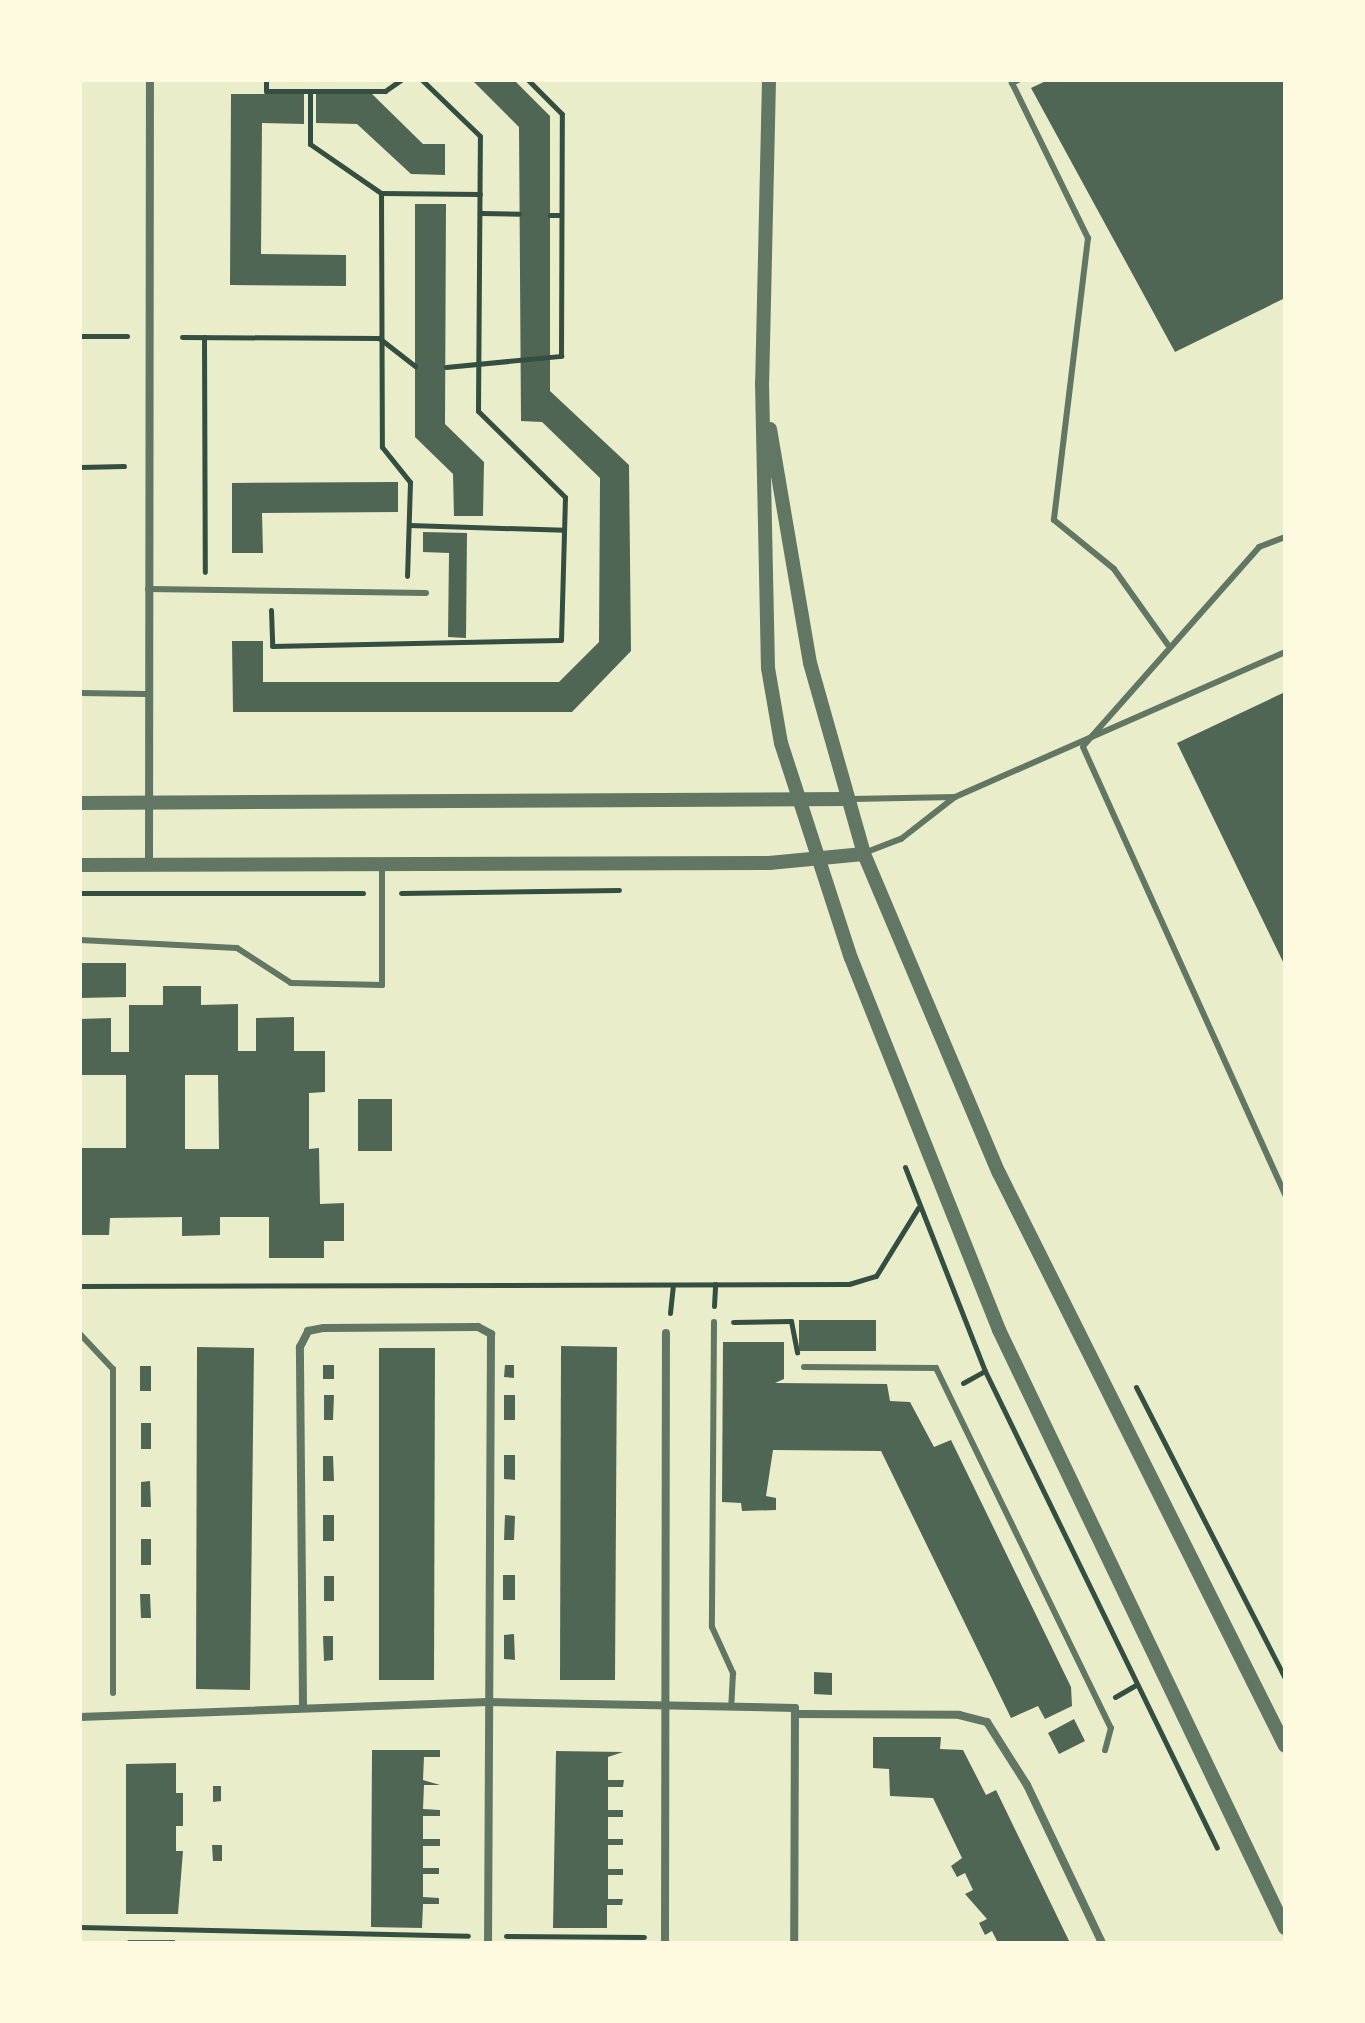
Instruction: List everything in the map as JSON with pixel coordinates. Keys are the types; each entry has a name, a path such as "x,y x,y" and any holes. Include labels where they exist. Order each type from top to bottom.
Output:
{"street":[{"path":"149,865 146,694 150,80"},
{"path":"769,80 762,382 768,668 799,800 818,861 999,1330 1285,1928"},
{"path":"762,382 810,663 864,854 999,1173 1285,1746"},
{"path":"80,803 848,799"},
{"path":"80,865 818,861 864,854"},
{"path":"303,1705 300,1347 308,1331 405,1325 478,1327 491,1334 488,1943"},
{"path":"665,1943 666,1333"},
{"path":"80,1717 303,1705 488,1702 959,1715 987,1722 1027,1785 1102,1943"},
{"path":"794,1943 795,1711"}],"lane":[{"path":"1018,80 1012,83 1088,238 1054,520 1114,569 1168,645"},
{"path":"1083,747 1168,645 1259,547 1285,537"},
{"path":"148,589 426,593"},
{"path":"864,854 901,839 955,797 1083,747 1285,652"},
{"path":"80,693 146,694"},
{"path":"1083,747 1285,1195"},
{"path":"848,799 955,797"},
{"path":"80,940 237,948 291,983 382,985 382,864"},
{"path":"714,1322 712,1627 733,1673 731,1707"},
{"path":"80,1334 113,1369 113,1693"},
{"path":"804,1367 936,1368 1111,1728 1105,1750"}],"path":[{"path":"266,80 266,91 385,91 401,80"},
{"path":"271,591 272,646 561,640 565,497 478,411 480,136 422,80"},
{"path":"446,367 561,356 562,114 528,80"},
{"path":"310,91 310,144 381,193 480,194"},
{"path":"381,193 379,338 382,447 410,482 406,592"},
{"path":"479,213 519,214"},
{"path":"550,215 561,215"},
{"path":"80,336 127,336"},
{"path":"182,337 379,338 415,366"},
{"path":"204,337 205,590"},
{"path":"80,467 124,466"},
{"path":"409,525 564,530"},
{"path":"80,1286 849,1284 876,1276 919,1207"},
{"path":"666,1333 673,1285"},
{"path":"714,1322 791,1321 804,1367"},
{"path":"80,1927 354,1935"}],"building":[{"path":"472,80 514,80 550,116 550,391 629,465 631,651 572,712 233,712 232,641 263,641 263,682 559,682 599,642 600,478 542,422 521,421 519,127"},
{"path":"1048,80 1285,80 1285,298 1175,352 1031,88"},
{"path":"371,93 423,144 445,144 445,175 411,174 357,124 316,123 316,94"},
{"path":"231,94 304,94 304,124 262,123 261,254 346,255 346,286 230,285"},
{"path":"415,204 446,204 445,424 484,462 483,516 454,516 453,474 415,437"},
{"path":"398,482 398,512 262,513 263,553 232,553 232,483"},
{"path":"423,532 467,533 466,638 448,637 449,553 423,552"},
{"path":"1285,692 1285,966 1177,743"},
{"path":"80,963 126,963 126,997 80,998"},
{"path":"163,986 201,986 201,1005 238,1004 238,1051 256,1051 256,1018 294,1017 294,1051 325,1051 325,1092 309,1093 309,1149 319,1148 320,1204 344,1203 344,1241 324,1241 324,1258 269,1258 269,1217 220,1217 220,1235 182,1236 182,1217 110,1218 109,1235 80,1235 80,1148 126,1148 126,1075 80,1075 80,1019 111,1018 111,1052 129,1052 129,1005 163,1005","holes":["185,1075 218,1075 219,1149 185,1149"]},
{"path":"358,1099 392,1099 392,1151 358,1151"},
{"path":"799,1320 876,1320 876,1351 799,1351"},
{"path":"723,1342 784,1342 784,1379 775,1383 887,1384 890,1401 910,1402 934,1447 951,1440 1071,1687 1072,1706 1045,1719 1038,1706 1011,1718 881,1451 773,1450 766,1496 776,1498 776,1510 742,1511 741,1503 722,1502"},
{"path":"561,1346 617,1347 615,1680 560,1680"},
{"path":"197,1347 254,1348 250,1690 196,1689"},
{"path":"379,1348 435,1348 434,1680 379,1680"},
{"path":"323,1365 334,1365 334,1379 323,1379"},
{"path":"505,1365 514,1365 514,1378 504,1377"},
{"path":"140,1366 151,1366 151,1391 140,1391"},
{"path":"324,1395 334,1395 333,1420 324,1420"},
{"path":"504,1395 515,1395 515,1420 504,1420"},
{"path":"141,1423 151,1423 151,1449 141,1449"},
{"path":"504,1455 515,1455 515,1480 504,1479"},
{"path":"323,1456 333,1456 334,1481 323,1481"},
{"path":"150,1481 151,1507 141,1507 141,1482"},
{"path":"323,1515 334,1515 334,1541 323,1541"},
{"path":"505,1515 515,1516 514,1540 504,1540"},
{"path":"141,1539 151,1539 151,1565 141,1565"},
{"path":"503,1575 515,1575 515,1600 503,1600"},
{"path":"324,1576 334,1576 334,1601 324,1601"},
{"path":"140,1594 150,1594 151,1618 141,1618"},
{"path":"514,1634 515,1660 504,1659 504,1635"},
{"path":"323,1636 333,1636 333,1660 324,1661"},
{"path":"814,1672 832,1673 832,1695 814,1694"},
{"path":"1074,1719 1085,1741 1059,1754 1048,1733"},
{"path":"873,1737 941,1737 940,1749 963,1750 986,1795 996,1790 1070,1943 998,1943 992,1931 985,1935 979,1923 987,1919 965,1894 973,1890 965,1873 957,1877 951,1866 962,1858 933,1798 890,1796 889,1769 873,1768"},
{"path":"372,1750 440,1750 440,1757 424,1757 423,1780 440,1785 424,1785 423,1809 440,1810 440,1816 423,1816 423,1839 440,1839 440,1846 423,1846 423,1868 439,1868 439,1874 423,1874 423,1897 439,1898 439,1904 423,1904 422,1928 371,1927"},
{"path":"556,1751 623,1752 608,1757 608,1780 624,1780 623,1787 608,1787 608,1810 623,1810 623,1817 608,1817 608,1839 623,1839 623,1845 608,1845 608,1869 623,1869 623,1875 608,1875 608,1899 623,1899 622,1905 607,1905 607,1928 553,1928"},
{"path":"176,1763 176,1793 183,1793 183,1826 176,1826 176,1851 183,1851 178,1914 126,1914 126,1764"},
{"path":"213,1786 221,1786 221,1801 213,1802"},
{"path":"212,1845 222,1845 222,1861 213,1861"},
{"path":"128,1940 175,1940 175,1943 126,1943"}]}
